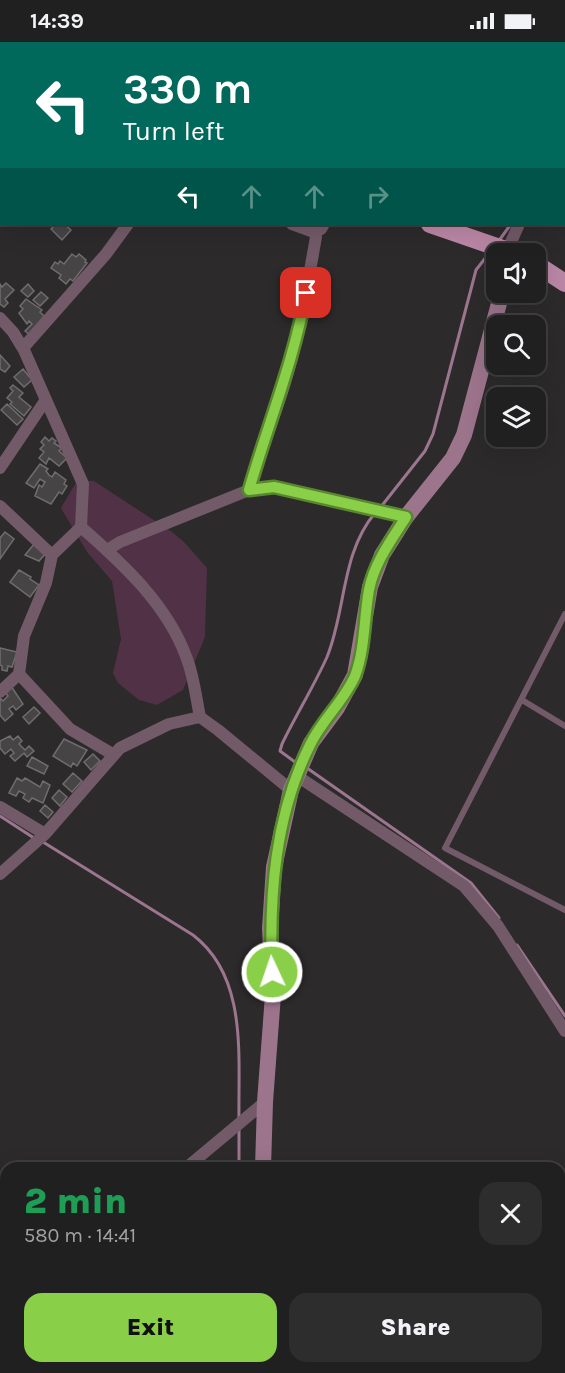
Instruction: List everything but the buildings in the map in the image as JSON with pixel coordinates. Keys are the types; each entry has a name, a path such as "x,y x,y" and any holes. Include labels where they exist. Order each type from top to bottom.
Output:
{"main road":[{"path":"433,225 486,243"},
{"path":"546,270 564,280"}],"street":[{"path":"23,348 99,263 127,225"},
{"path":"249,490 284,385 303,311 319,228 299,225"},
{"path":"514,243 519,225"},
{"path":"263,1162 264,1102 273,995 270,928 274,867 294,783 311,743 337,708 355,675 370,587 382,555 406,517 453,458 464,435 498,303"},
{"path":"0,318 23,348 83,484 81,527 52,555 46,583 24,636 19,674 0,692"},
{"path":"0,468 45,401"},
{"path":"107,550 120,542 249,490 274,487 406,517"},
{"path":"0,506 52,555"},
{"path":"81,527 107,550 164,611 188,659 200,717 294,783 464,886 498,926 565,1031"},
{"path":"19,674 69,729 114,755"},
{"path":"0,874 45,834 120,748 169,724 200,717"},
{"path":"0,807 45,834"},
{"path":"193,1162 264,1102"}],"lane":[{"path":"565,614 445,848 565,910"},
{"path":"522,700 565,726"}],"shaded area":[{"path":"77,481 94,481 172,532 207,568 205,637 183,690 157,705 139,700 118,683 113,673 121,639 112,581 87,552 61,508"}],"waterway":[{"path":"498,242 510,225"},
{"path":"380,508 425,451 433,434 476,270 486,257"},
{"path":"295,762 280,751 282,744 327,657 338,621 350,564 364,529 375,513"},
{"path":"307,768 471,883 499,918"},
{"path":"0,816 34,838"},
{"path":"43,842 193,935 211,952 223,973 236,1019 239,1044 239,1119"},
{"path":"517,945 565,1016"},
{"path":"239,1128 239,1162"}],"route":[{"path":"272,972 270,928 274,867 291,790 311,743 337,708 355,675 370,587 382,555 406,517 274,487 249,490 284,385 306,293"}]}
